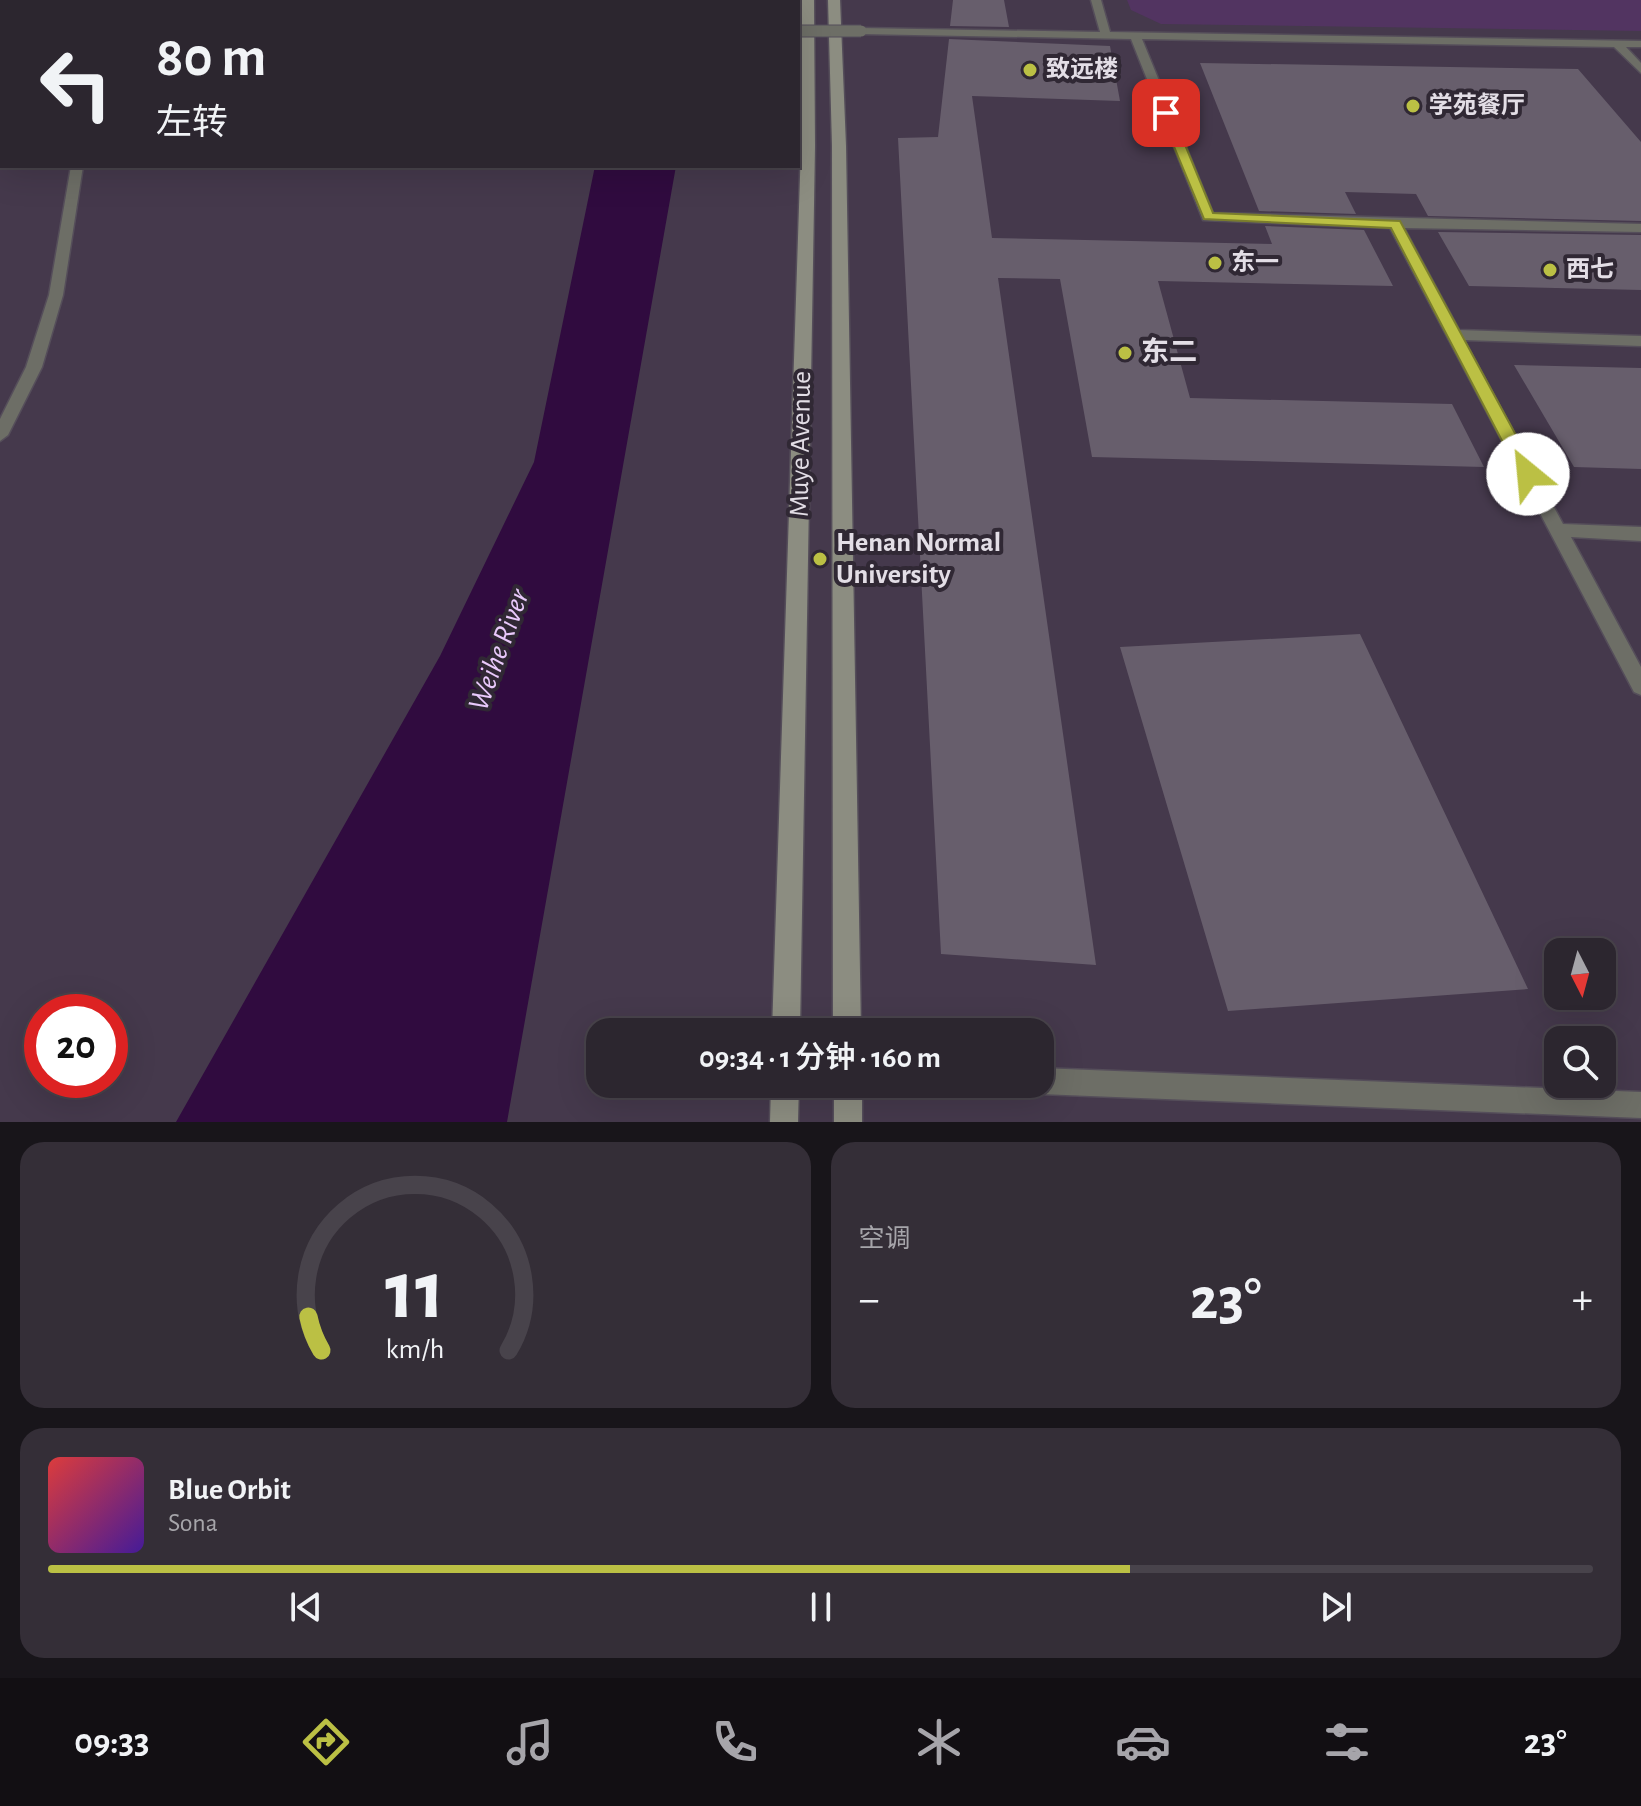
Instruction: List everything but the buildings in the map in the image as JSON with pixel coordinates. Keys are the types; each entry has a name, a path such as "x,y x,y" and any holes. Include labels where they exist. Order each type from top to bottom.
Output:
{"main road":[{"name":"Muye Avenue","path":"786,1018 808,146 808,0"},
{"name":"Muye Avenue","path":"834,0 839,146 847,1018"},
{"path":"784,1122 785,1098"},
{"path":"848,1098 848,1122"}],"lane":[{"path":"1096,0 1106,35"},
{"path":"800,31 1641,44"},
{"path":"1135,35 1208,217 1641,228"},
{"path":"1616,43 1641,70"},
{"path":"0,435 34,367 56,295 77,168"},
{"path":"1395,224 1641,686"},
{"path":"1455,335 1641,341"},
{"path":"1558,530 1641,534"},
{"path":"1054,1082 1641,1105"}],"shaded area":[{"name":"Henan Normal University","path":"800,0 1641,0 1641,1122 0,1122 0,168 800,168"},
{"path":"1127,0 1641,0 1641,31 1161,24 1131,10"}],"water":[{"name":"Weihe River","path":"595,168 676,168 507,1122 176,1122 440,656 534,462"}],"place":[{"name":"致远楼","path":"1030,70"},
{"name":"学苑餐厅","path":"1413,106"},
{"name":"东一","path":"1215,263"},
{"name":"西七","path":"1550,270"},
{"name":"东二","path":"1125,353"},
{"name":"Henan Normal University","path":"820,559"}],"route":[{"path":"1166,113 1208,217 1395,224 1528,474"}]}
